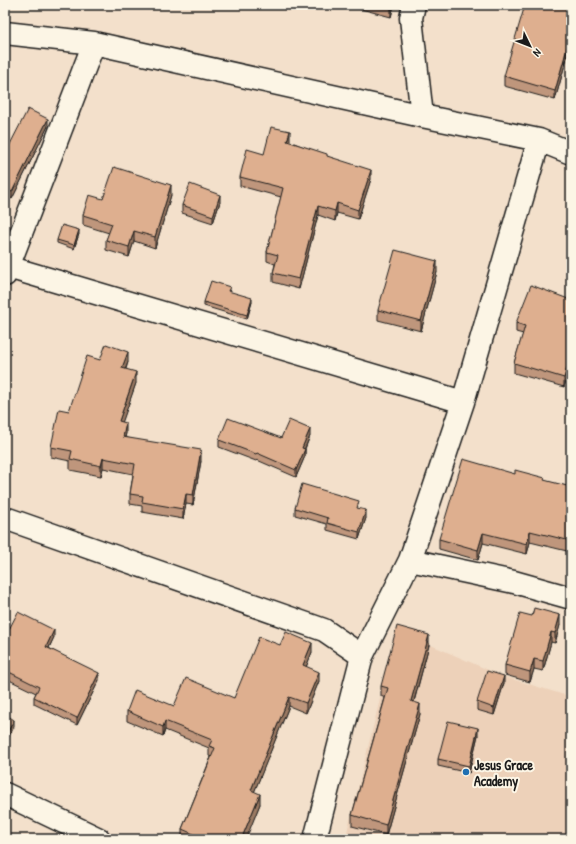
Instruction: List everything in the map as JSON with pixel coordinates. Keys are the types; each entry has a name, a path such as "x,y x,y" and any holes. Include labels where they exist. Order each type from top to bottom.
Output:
{"street":[{"path":"414,5 411,18 422,116"},
{"path":"5,33 94,43 422,116 540,140 571,153"},
{"path":"94,43 7,271 463,402"},
{"path":"315,839 362,656 410,560 463,402 540,140"},
{"path":"5,518 324,630 362,656"},
{"path":"410,560 514,582 571,598"},
{"path":"5,794 99,839"}],"shaded area":[{"name":"Jesus Grace Academy","path":"396,635 431,645 502,676 571,697 571,828 567,839 367,839 347,832"}],"building":[{"path":"381,5 392,5 391,8"},
{"path":"525,5 571,5 571,34 555,91 504,76"},
{"path":"28,109 48,119 12,192 5,188 5,154"},
{"path":"271,127 290,131 287,141 371,170 358,210 337,203 335,211 318,206 299,279 273,273 278,255 267,252 283,188 240,177 247,149 264,154"},
{"path":"114,167 171,185 155,237 134,231 129,247 106,240 112,224 83,215 89,195 103,199"},
{"path":"190,184 220,195 213,216 182,205"},
{"path":"62,225 79,230 74,245 57,240"},
{"path":"395,250 437,261 421,321 378,310"},
{"path":"211,281 230,287 228,291 252,298 247,315 204,302"},
{"path":"531,285 571,300 571,355 564,378 514,363 525,326 516,323"},
{"path":"106,344 128,352 122,368 136,372 119,421 126,423 123,437 201,450 193,495 186,494 183,509 142,502 143,496 130,494 135,464 103,458 101,466 70,459 72,451 51,447 59,409 69,411 87,356 100,360"},
{"path":"228,418 281,438 289,420 310,429 302,448 305,449 296,470 257,453 256,454 219,440"},
{"path":"463,459 515,474 515,470 571,487 571,541 530,531 527,544 483,533 478,550 439,539"},
{"path":"302,484 359,501 357,508 366,510 359,532 327,523 328,518 295,508"},
{"path":"534,608 560,615 555,633 551,632 543,661 534,659 530,672 505,665 520,613 532,616"},
{"path":"18,612 54,630 46,647 99,673 77,718 34,697 39,687 5,670 5,637"},
{"path":"397,626 429,635 411,701 420,704 386,825 352,815 388,688 381,686"},
{"path":"286,632 312,643 303,665 319,672 306,703 289,697 251,790 260,794 243,835 250,839 205,839 182,829 215,748 209,746 212,740 165,721 163,727 127,711 135,690 174,706 186,678 234,698 259,637 280,645"},
{"path":"487,671 504,676 494,708 477,702"},
{"path":"5,714 14,720 6,735 5,735"},
{"path":"448,721 478,728 469,766 438,759"},
{"path":"471,836 479,839 470,839"}],"place":[{"name":"Jesus Grace Academy","path":"466,772"}]}
